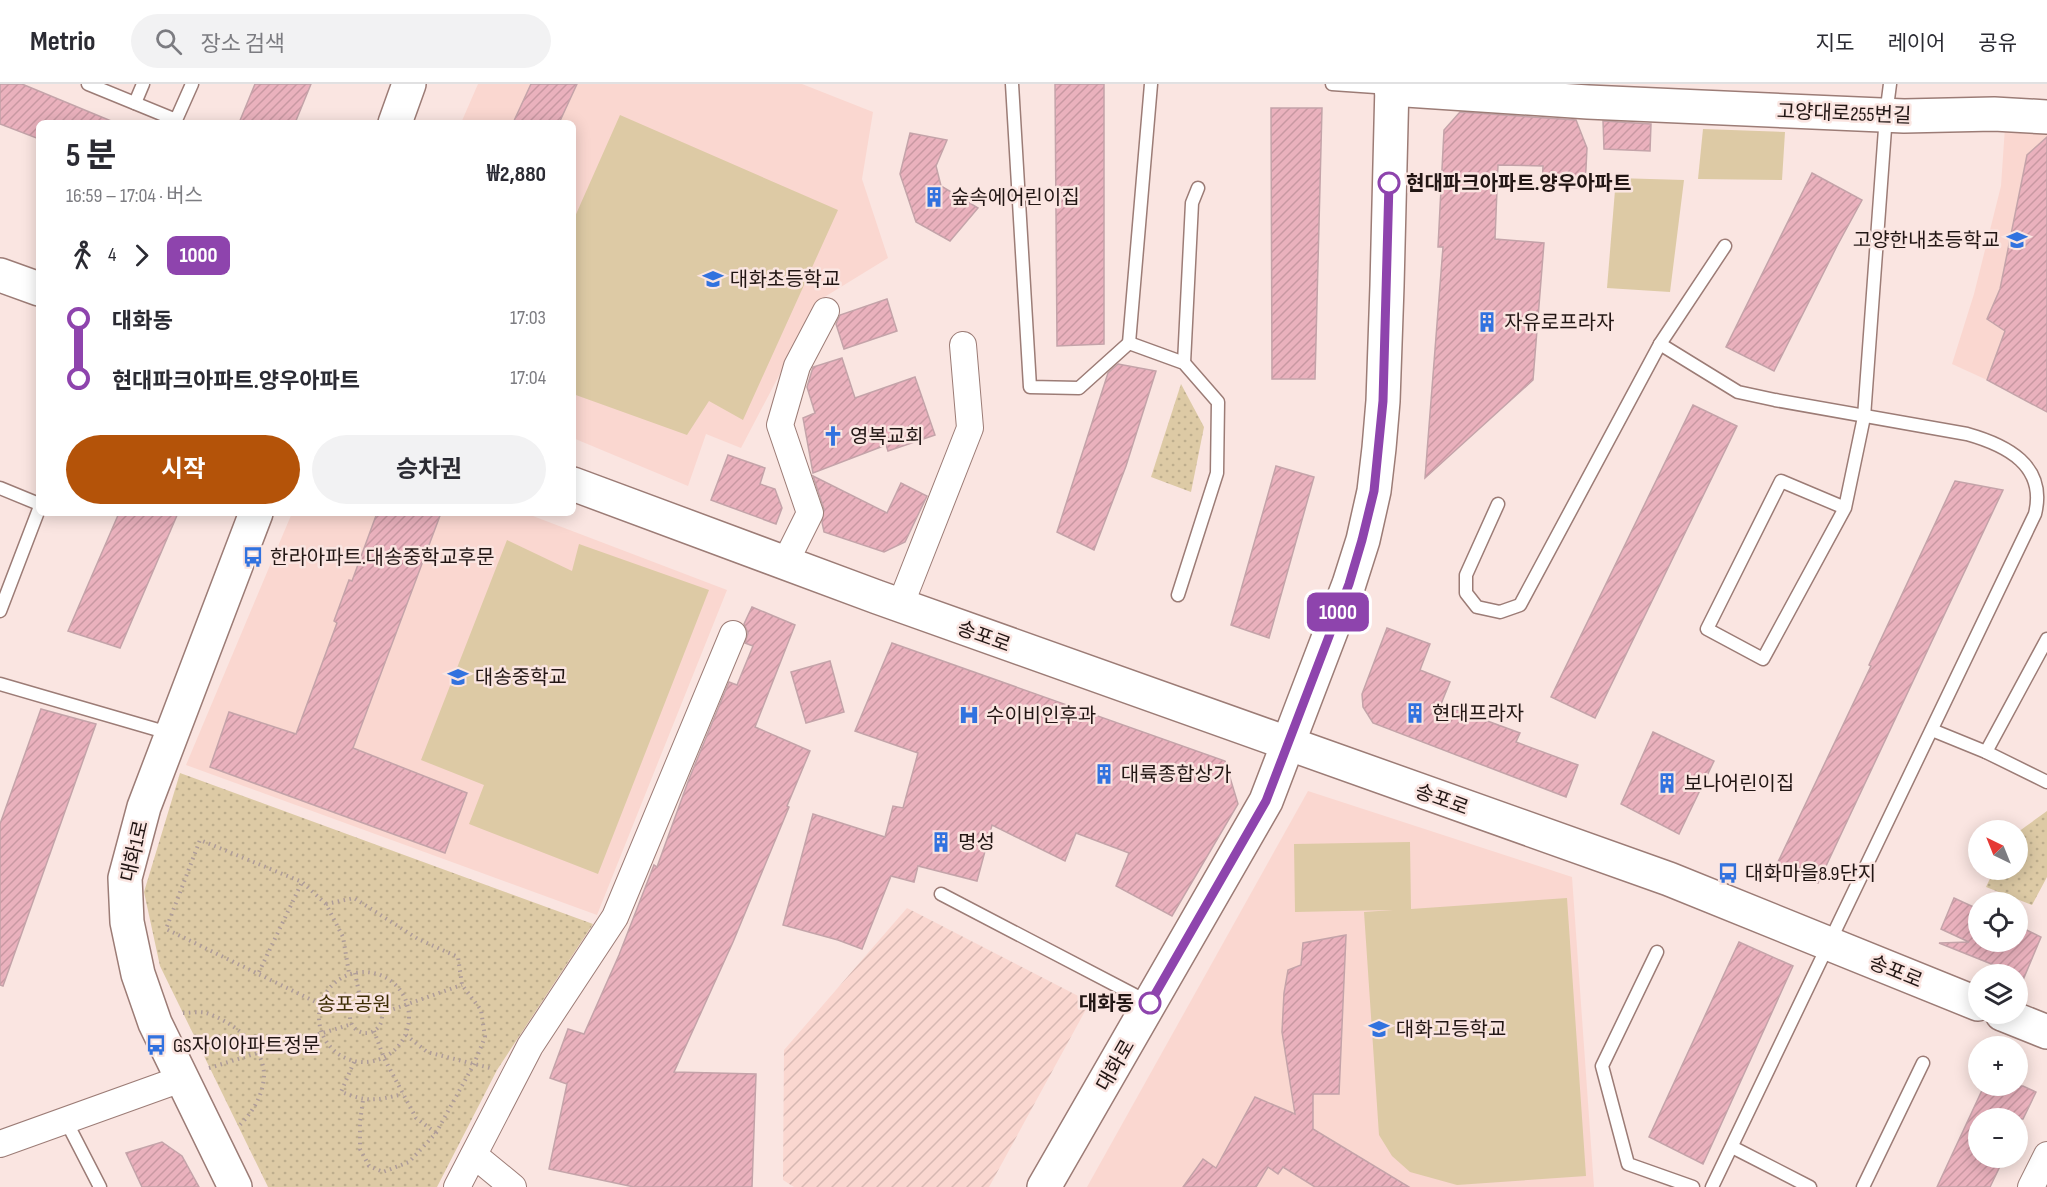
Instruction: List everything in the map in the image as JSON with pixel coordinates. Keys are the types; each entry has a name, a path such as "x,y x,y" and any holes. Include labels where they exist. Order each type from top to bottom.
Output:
{"street":[{"path":"396,120 409,84"},
{"name":"고양대로255번길","path":"1392,86 1588,93 1888,99 1994,114 2047,117"},
{"name":"대화로","path":"1044,1187 1262,811 1349,584 1374,491 1383,401 1392,86"},
{"path":"0,274 36,288"},
{"path":"785,563 810,513 780,425 797,366 826,310"},
{"path":"900,606 970,428 963,345"},
{"name":"송포로","path":"576,485 900,606 1668,879 1968,1001"},
{"name":"대화1로","path":"235,1187 192,1075 155,1023 138,974 127,922 125,878 144,807 255,516"},
{"path":"457,1187 530,1046 615,917 733,634"},
{"path":"2027,1024 2047,1032"},
{"path":"0,1144 192,1075"},
{"path":"474,1155 513,1187"},
{"path":"2031,1187 2047,1155"}],"lane":[{"path":"88,84 176,120 192,84"},
{"path":"135,103 143,84"},
{"path":"1012,84 1030,387 1079,388 1129,344 1151,84"},
{"path":"1332,84 1392,86"},
{"path":"1845,508 1781,482 1707,629 1763,659 1845,508 1864,417 1888,99"},
{"path":"1184,363 1192,203 1198,188"},
{"path":"1498,504 1466,575 1466,593 1477,607 1500,612 1520,605 1660,344 1725,246"},
{"path":"1129,344 1184,363 1218,402 1217,473 1178,596"},
{"path":"1660,344 1738,392 1864,417 1934,427 1991,441 2006,447 2024,462 2037,480 2040,492 2035,514 1713,1187"},
{"path":"0,488 36,505"},
{"path":"0,611 36,514"},
{"path":"1986,752 2047,639"},
{"path":"0,684 172,734"},
{"path":"1932,730 1986,752 2047,782"},
{"path":"941,894 1150,1003"},
{"path":"1657,952 1602,1066 1628,1164 1693,1187"},
{"path":"1863,1187 1923,1064"},
{"path":"66,1121 100,1187"},
{"path":"1732,1147 1810,1187"},
{"path":"1698,1187 1719,1173"}],"path":[{"path":"320,1004 259,972 166,929 200,840 302,882 326,904 343,937 349,974"},
{"path":"259,972 302,882"},
{"path":"326,904 354,898 418,939 458,957 462,985 480,1010 486,1036 474,1064 436,1133 409,1162 383,1172 369,1166 360,1149 363,1100"},
{"path":"364,971 378,973 391,980 402,990 408,1005 410,1020 406,1035 398,1048 384,1058 370,1062 354,1062 340,1056 328,1046 321,1032 318,1018 320,1004 336,980 349,974 364,971"},
{"path":"355,972 361,1002"},
{"path":"382,1013 462,985"},
{"path":"361,1002 376,1004 382,1013 381,1023 374,1031 364,1033 352,1024 351,1013 356,1004 361,1002"},
{"path":"177,1015 205,1013 242,1033 258,1052 264,1074 260,1094 253,1112 234,1131"},
{"path":"192,1075 258,1052 352,1024"},
{"path":"374,1031 384,1058 416,1118 436,1133"},
{"path":"406,1035 427,1052 514,1076"},
{"path":"354,1062 341,1092 363,1100 379,1100 403,1094"}],"shaded area":[{"name":"대화초등학교","path":"478,84 802,84 873,112 862,179 888,258 818,301 741,448 706,434 688,486 576,439 576,120 462,120"},
{"name":"고양한내초등학교","path":"2005,127 2047,129 2047,412 1952,364 1974,294 2001,186"},
{"name":"대송중학교","path":"291,516 533,516 727,590 597,915 186,765"},
{"name":"대화고등학교","path":"1308,791 1572,877 1594,1187 1087,1187"},
{"path":"907,908 1090,1002 989,1187 794,1187 783,1180 784,1050"}],"green space":[{"path":"620,115 838,210 743,420 709,401 687,435 576,395 576,214"},
{"path":"1703,129 1785,132 1782,180 1698,179"},
{"path":"1616,178 1684,180 1670,292 1607,288"},
{"path":"1181,384 1204,427 1191,492 1151,477"},
{"path":"507,540 572,571 579,544 709,590 598,874 469,824 484,785 421,760"},
{"name":"송포공원","path":"180,773 593,924 497,1070 437,1187 268,1187 160,966 144,892"},
{"path":"2047,811 2047,877 2032,905 2028,903 2028,892 1999,892 1986,887 1989,880 2028,880 2028,825"},
{"path":"1410,842 1411,909 1567,898 1586,1176 1457,1185 1410,1172 1392,1156 1379,1135 1364,912 1393,910 1295,912 1294,844"}],"building":[{"path":"0,84 22,84 109,120 36,120 36,138 0,124"},
{"path":"255,84 311,84 296,120 240,120"},
{"path":"531,84 577,84 560,120 514,120"},
{"path":"1055,84 1104,84 1104,344 1057,346"},
{"path":"1271,108 1322,108 1315,379 1272,379"},
{"path":"1460,112 1576,120 1587,148 1585,188 1542,186 1543,166 1498,165 1495,239 1544,243 1533,380 1425,478 1443,247 1438,247 1444,130"},
{"path":"1603,121 1651,124 1650,151 1604,149"},
{"name":"숲속에어린이집","path":"910,133 947,140 936,166 941,186 978,208 950,241 916,222 900,174"},
{"name":"고양한내초등학교","path":"2047,137 2047,412 1987,380 2005,331 1987,319 2000,289 2027,155"},
{"path":"1812,173 1862,200 1774,371 1726,347"},
{"path":"887,299 897,331 844,349 836,324 840,315"},
{"path":"842,358 855,398 915,377 935,435 888,451 886,445 813,473 803,418 815,413 807,387 813,367"},
{"path":"1118,364 1156,371 1126,466 1094,550 1057,532 1108,373"},
{"path":"1693,405 1737,426 1595,718 1551,697"},
{"path":"728,455 765,468 760,484 775,489 782,508 776,524 711,500"},
{"path":"1276,466 1314,477 1269,638 1231,625"},
{"path":"813,476 887,513 901,483 927,496 905,542 884,552 824,532 822,522 824,509"},
{"path":"1955,481 2003,490 1818,883 1777,864"},
{"path":"118,516 177,516 120,648 68,631"},
{"path":"376,516 440,516 353,748 467,793 445,853 210,767 229,712 296,734 337,623 334,621 349,580 352,581"},
{"path":"752,607 795,625 755,727 810,751 733,942 674,1072 756,1074 752,1187 634,1187 549,1169 567,1084 550,1078 568,1029 584,1034 619,955 654,865 657,867 689,779 729,682 737,685 753,646 745,643 748,633 744,624"},
{"name":"현대프라자","path":"1387,628 1430,644 1420,670 1450,682 1441,704 1520,733 1516,742 1578,765 1566,797 1373,723 1363,707 1362,694"},
{"name":"대륙종합상가","path":"892,643 1225,761 1238,804 1172,916 1116,886 1129,853 1076,833 1065,861 992,825 977,881 918,866 914,882 891,876 862,949 783,925 813,814 885,837 893,806 903,808 918,753 855,731"},
{"path":"830,661 844,712 806,723 791,672"},
{"path":"41,709 96,724 3,986 0,985 0,824"},
{"name":"보나어린이집","path":"1653,732 1714,761 1679,834 1621,804"},
{"path":"1954,898 1968,904 1968,942 1941,929"},
{"path":"2028,931 2041,937 2028,968 2028,964 1992,964 1939,943 1968,942 1968,952 2028,952"},
{"path":"1346,935 1339,1094 1313,1094 1313,1129 1409,1187 1315,1187 1283,1167 1278,1174 1268,1167 1256,1187 1183,1187 1203,1159 1216,1168 1255,1097 1295,1114 1282,1032 1288,970 1301,965 1303,943"},
{"path":"1739,942 1793,966 1703,1164 1649,1137"},
{"path":"2028,1088 2036,1092 2028,1109 1974,1108 1979,1096 2028,1096"},
{"path":"1968,1120 1968,1168 1999,1168 1990,1187 1937,1187"},
{"path":"162,1142 182,1156 199,1187 142,1187 126,1153"}],"bus line":[{"name":"1000","path":"1150,1003 1246,838 1273,786 1349,584 1362,540 1374,491 1383,401 1389,183"}],"place":[{"name":"현대파크아파트.양우아파트","path":"1389,183"},
{"name":"숲속에어린이집","path":"934,197"},
{"name":"고양한내초등학교","path":"2017,240"},
{"name":"대화초등학교","path":"713,279"},
{"name":"자유로프라자","path":"1487,322"},
{"name":"영복교회","path":"833,436"},
{"name":"한라아파트.대송중학교후문","path":"253,557"},
{"name":"대송중학교","path":"458,677"},
{"name":"현대프라자","path":"1415,713"},
{"name":"수이비인후과","path":"969,715"},
{"name":"대륙종합상가","path":"1104,774"},
{"name":"보나어린이집","path":"1667,783"},
{"name":"명성","path":"941,842"},
{"name":"대화마을8.9단지","path":"1728,873"},
{"name":"대화동","path":"1150,1003"},
{"name":"대화고등학교","path":"1379,1029"},
{"name":"GS자이아파트정문","path":"156,1045"}]}
